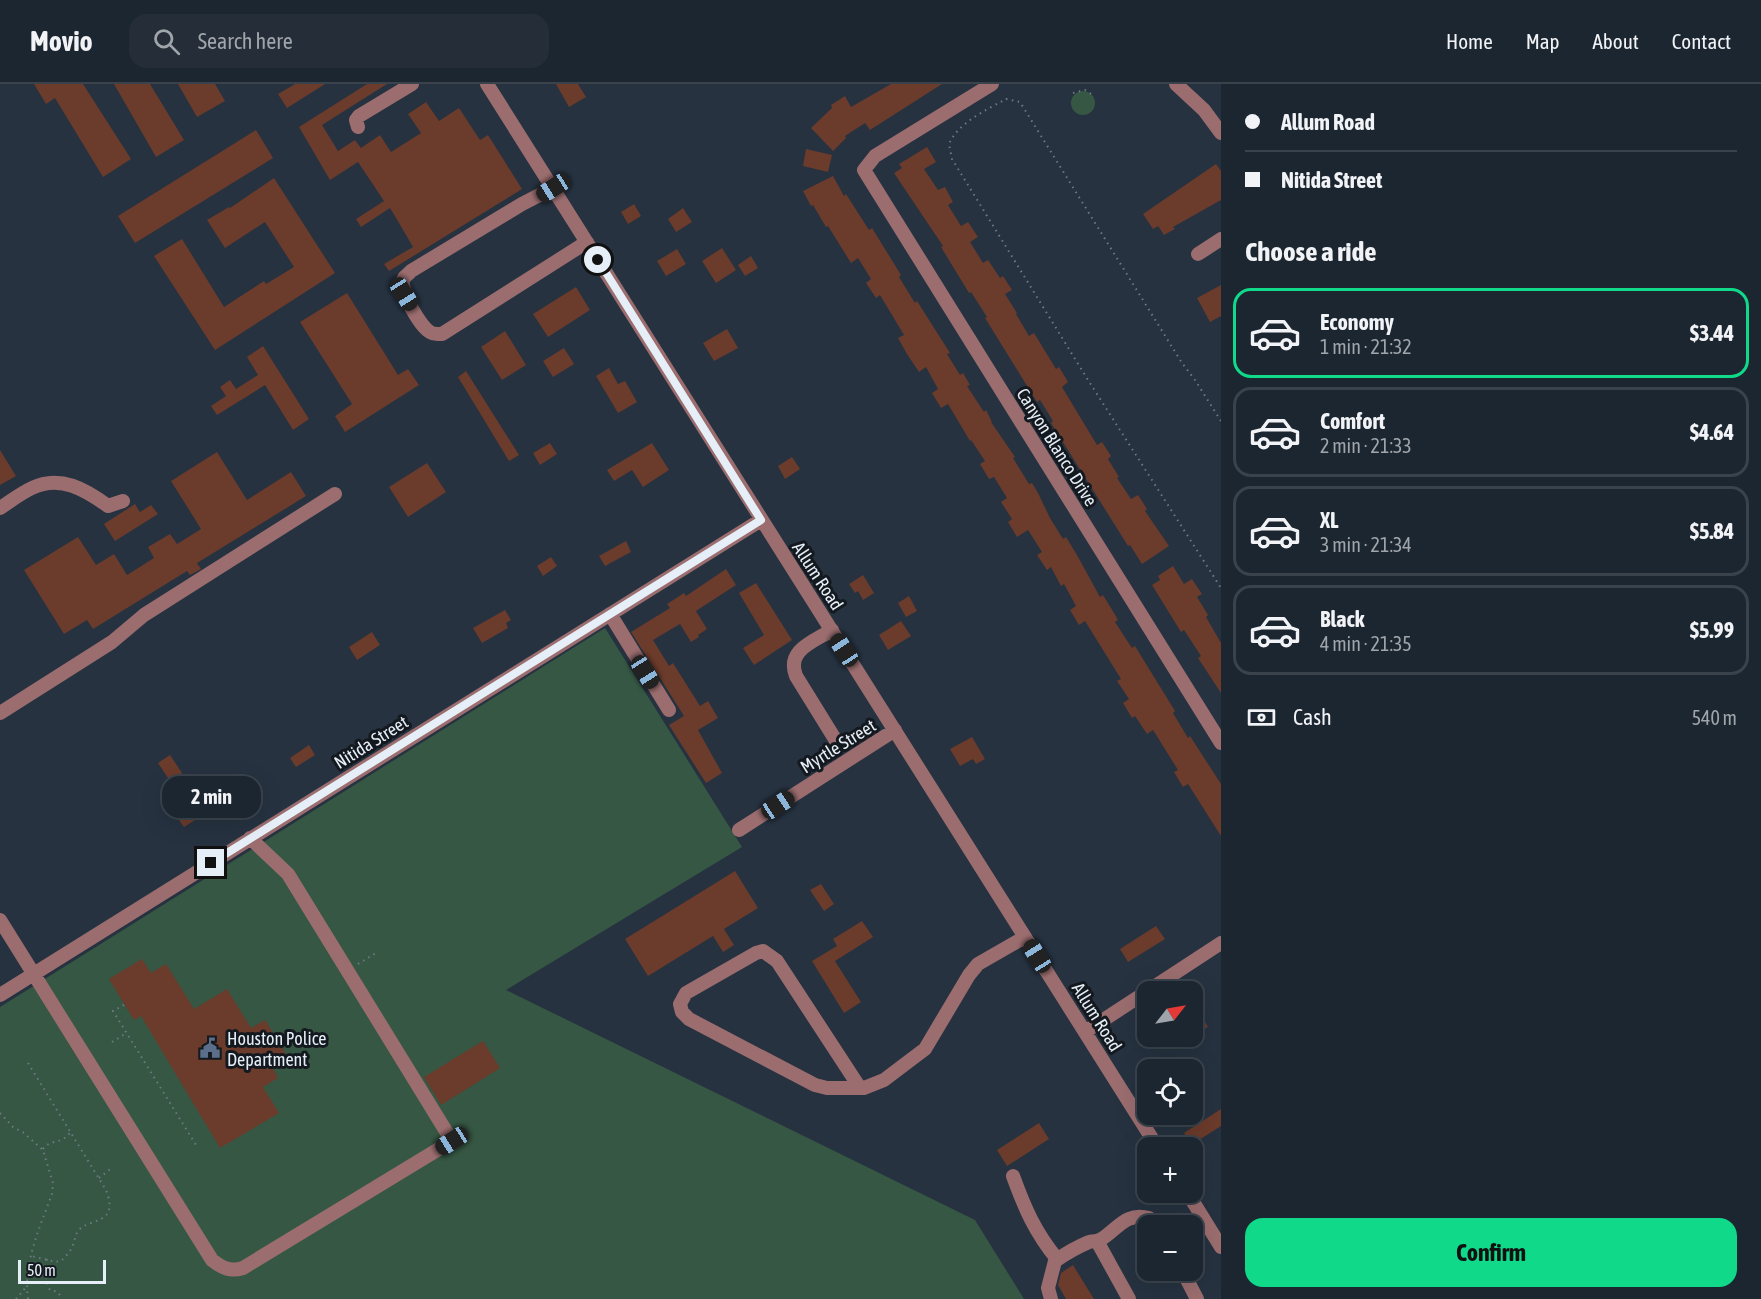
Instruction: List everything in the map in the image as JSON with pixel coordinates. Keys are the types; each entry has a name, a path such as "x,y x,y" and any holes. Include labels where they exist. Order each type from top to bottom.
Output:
{"street":[{"path":"358,127 356,120 359,116 412,84"},
{"name":"Allum Road","path":"488,84 1151,1137"},
{"name":"Canyon Blanco Drive","path":"992,84 875,156 864,170 1221,743"},
{"path":"1176,84 1204,110 1221,133"},
{"path":"553,188 522,204 411,271 404,278 402,286 404,294 425,328 432,334 442,334 587,242"},
{"path":"1198,254 1221,239"},
{"path":"0,508 39,485 60,484 82,488 108,506 123,501"},
{"path":"0,713 112,642 144,615 335,494"},
{"name":"Nitida Street","path":"0,995 761,520"},
{"path":"610,614 669,710"},
{"path":"832,630 802,648 793,659 792,666 838,744"},
{"name":"Myrtle Street","path":"739,830 896,730"},
{"path":"0,920 212,1260 225,1269 237,1270 248,1266 452,1141 288,874 250,838"},
{"path":"860,1088 777,961 763,951 686,993 680,1004 682,1012 689,1019 815,1085 827,1088 860,1088 884,1080 925,1049 969,975 978,964 1025,937"},
{"path":"1085,1032 1221,943"},
{"path":"1013,1176 1029,1218 1043,1243 1057,1259"},
{"path":"1193,1203 1221,1247"},
{"path":"1051,1299 1048,1288 1052,1269 1057,1259 1101,1240 1131,1216 1137,1217"},
{"path":"1097,1241 1129,1299"},
{"path":"1188,1281 1197,1299"}],"path":[{"path":"1085,84 1085,90"},
{"path":"1073,93 1085,90 1093,95"},
{"path":"1221,421 1182,363 1020,102 1006,99 972,119 956,133 949,144 952,159 1088,380 1221,588"},
{"path":"347,971 376,953"},
{"path":"124,1005 113,1011 196,1146"},
{"path":"112,1042 126,1034"},
{"path":"28,1063 109,1196 108,1211 99,1221 76,1233 72,1248 62,1260 56,1262 31,1256"},
{"path":"0,1113 13,1127 43,1149 53,1183 52,1194 31,1256 26,1287 28,1299"},
{"path":"43,1149 50,1143 61,1142 71,1132"},
{"path":"99,1178 113,1167"},
{"path":"47,1259 46,1285 50,1290 58,1292 62,1299"},
{"path":"16,1299 26,1287"}],"green space":[{"path":"1083,91 1092,94 1095,103 1092,112 1083,115 1074,112 1071,103 1074,94"},
{"path":"605,628 742,847 506,990 975,1220 1024,1299 0,1299 0,1007"}],"building":[{"path":"34,84 83,84 131,159 103,177 55,98 46,104"},
{"path":"114,84 150,84 184,140 156,157"},
{"path":"178,84 215,84 225,101 197,117"},
{"path":"295,84 325,84 287,108 278,94"},
{"path":"367,84 387,84 322,125 338,151 355,140 361,148 380,135 391,152 421,133 408,114 426,102 439,121 459,108 480,140 488,135 522,189 389,271 384,264 413,247 390,208 361,227 356,219 384,201 358,162 330,180 299,127"},
{"path":"556,84 578,84 586,97 569,107"},
{"path":"891,84 942,84 870,130 865,123 845,136 846,138 833,151 811,128 832,108 831,105 845,96 851,107"},
{"path":"256,130 273,158 135,243 118,216"},
{"path":"927,147 936,162 924,169 938,190 945,187 953,202 948,205 961,226 968,222 978,237 970,242 983,263 988,260 1000,278 1003,276 1012,290 1005,294 1029,336 1034,333 1056,369 1059,367 1068,382 1062,387 1097,445 1102,442 1111,456 1108,459 1119,477 1117,478 1131,499 1138,495 1147,509 1145,511 1169,546 1142,564 1130,545 1128,546 1051,423 1053,421 1040,400 1037,402 985,318 987,317 971,292 969,293 941,247 943,246 894,173 902,168 899,164"},
{"path":"806,149 832,155 828,172 803,166"},
{"path":"1216,164 1221,171 1221,200 1173,227 1175,229 1164,235 1158,226 1153,229 1143,214"},
{"path":"833,176 844,196 846,194 869,230 872,228 915,303 917,301 950,353 947,354 960,375 963,373 970,385 967,386 984,412 986,410 1029,484 1032,483 1063,539 1066,537 1100,597 1103,595 1118,620 1115,622 1132,648 1135,646 1175,711 1173,713 1188,738 1190,736 1221,784 1221,836 1188,784 1183,787 1174,772 1178,770 1153,730 1147,734 1135,716 1132,718 1123,703 1129,699 1117,681 1121,679 1085,621 1079,625 1070,610 1076,606 1064,584 1061,586 1051,567 1047,570 1037,555 1042,552 1028,530 1017,537 1008,522 1012,519 1001,502 1007,498 994,477 989,479 980,464 985,461 948,404 941,408 932,393 938,389 926,367 919,372 907,354 898,338 904,335 880,295 876,298 866,283 871,279 858,258 851,263 828,226 826,227 813,205 811,206 803,191"},
{"path":"274,178 335,273 215,350 154,256 182,239 224,307 264,281 266,284 294,267 265,222 225,248 207,220 230,208"},
{"path":"634,204 641,216 628,224 621,212"},
{"path":"683,208 692,222 676,232 668,219"},
{"path":"722,248 736,270 716,283 702,261"},
{"path":"677,249 686,264 666,276 657,261"},
{"path":"751,256 758,268 745,276 738,265"},
{"path":"1221,285 1221,316 1210,322 1197,298"},
{"path":"576,287 590,310 548,337 533,314"},
{"path":"347,293 398,375 408,369 419,385 345,432 335,416 352,404 300,322"},
{"path":"727,329 738,348 714,361 703,343"},
{"path":"505,331 526,365 502,380 481,347"},
{"path":"263,346 309,419 293,430 265,385 217,415 211,406 226,396 220,387 230,380 236,389 258,375 247,357"},
{"path":"564,348 574,364 553,377 543,361"},
{"path":"609,368 618,384 625,381 637,402 618,413 596,376"},
{"path":"466,371 519,455 509,461 458,377"},
{"path":"550,443 557,454 540,465 533,453"},
{"path":"652,443 669,470 643,487 632,470 614,481 607,470"},
{"path":"0,450 16,476 0,485"},
{"path":"217,452 247,500 291,472 306,496 197,563 201,569 190,575 187,571 93,629 87,620 64,634 24,570 78,537 96,565 114,554 127,575 154,558 148,547 170,534 177,544 201,529 171,481"},
{"path":"792,457 800,469 785,479 778,466"},
{"path":"427,463 446,492 408,517 389,487"},
{"path":"135,504 140,512 151,505 158,514 115,541 104,524"},
{"path":"626,541 631,552 605,566 599,556"},
{"path":"551,557 557,566 543,576 537,566"},
{"path":"1173,566 1184,584 1192,579 1202,594 1197,597 1221,643 1221,693 1198,658 1201,656 1184,630 1181,632 1152,585 1160,580 1158,576"},
{"path":"726,569 736,585 696,611 707,629 698,635 699,637 691,642 680,624 653,640 669,666 673,663 700,706 708,701 718,718 698,730 722,773 706,783 669,725 684,716 631,632 670,608 667,604 684,593 686,596"},
{"path":"863,575 874,593 863,600 858,591 855,593 849,584"},
{"path":"756,583 792,640 754,665 743,648 764,635 739,593"},
{"path":"909,596 917,611 906,617 898,603"},
{"path":"505,610 511,620 506,623 508,628 482,643 473,628"},
{"path":"901,621 911,636 888,650 879,635"},
{"path":"372,632 380,645 357,660 349,647"},
{"path":"972,737 985,759 976,764 973,759 960,766 950,749"},
{"path":"309,745 315,755 296,767 290,758"},
{"path":"170,755 182,773 170,781 158,763"},
{"path":"208,796 215,807 184,827 177,817"},
{"path":"735,871 758,908 724,929 734,945 723,952 713,936 648,976 625,939"},
{"path":"821,884 834,904 824,911 810,890"},
{"path":"862,921 873,937 835,961 861,1002 844,1013 812,961 837,946 833,939"},
{"path":"1156,926 1165,939 1128,962 1120,949"},
{"name":"Houston Police Department","path":"142,959 151,973 166,964 194,1009 227,989 251,1028 265,1020 288,1057 272,1067 278,1078 263,1087 279,1113 220,1148 141,1016 134,1020 109,979"},
{"path":"1203,1018 1208,1027 1203,1030"},
{"path":"483,1041 500,1068 441,1105 424,1077"},
{"path":"1221,1109 1221,1126 1203,1137 1186,1137 1184,1133 1196,1125 1203,1125 1203,1121"},
{"path":"1039,1123 1049,1139 1007,1166 997,1150"},
{"path":"1073,1265 1094,1299 1066,1299 1058,1285 1061,1273"}],"place":[{"name":"Houston Police Department","path":"210,1048"}],"route":[{"path":"211,863 761,520 598,260"}]}
